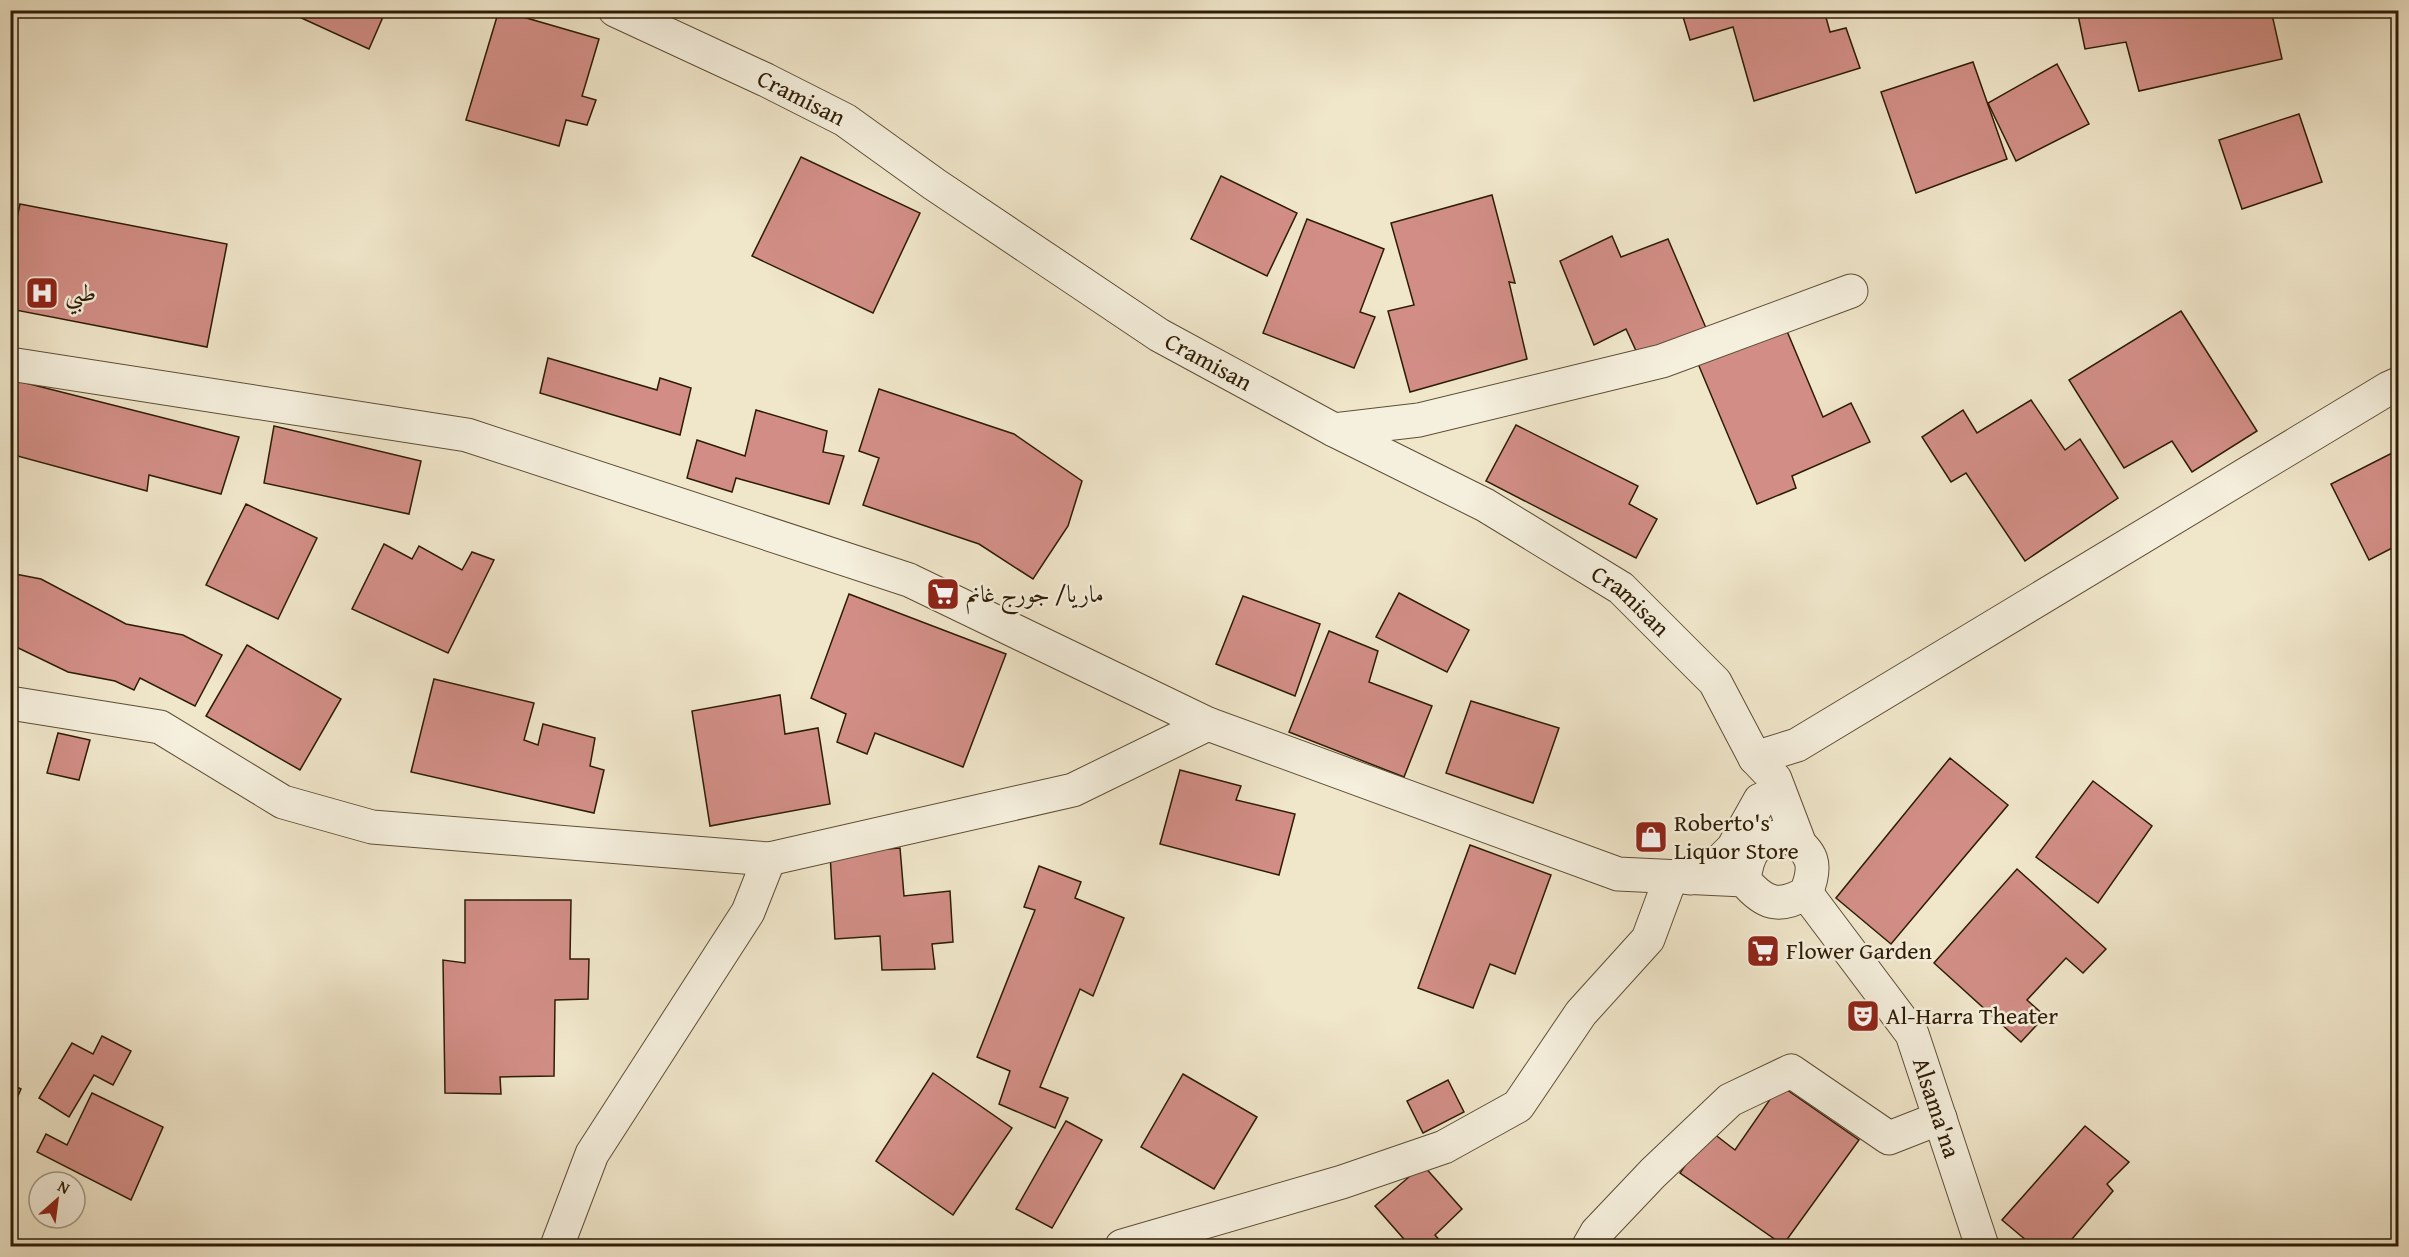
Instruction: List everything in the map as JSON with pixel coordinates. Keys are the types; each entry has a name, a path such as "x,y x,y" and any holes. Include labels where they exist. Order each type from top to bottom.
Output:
{"street":[{"name":"Cramisan","path":"615,10 766,80 844,120 934,184 1159,335 1334,430 1485,505 1621,588 1715,682 1755,758"},
{"path":"1334,430 1419,420 1662,361 1851,291"},
{"path":"10,364 467,435 909,580 1208,724 1618,874 1680,877 1748,866"},
{"path":"1755,758 1797,745 2398,384"},
{"path":"10,703 160,727 283,802 372,826 769,859 1073,790 1208,724"},
{"path":"1748,866 1761,842 1787,835 1808,851 1813,863 1813,877 1806,893 1786,903 1773,903 1759,896 1748,866 1760,800 1755,758"},
{"path":"1755,758 1775,779 1799,842"},
{"path":"1122,1246 1342,1182 1444,1147 1518,1106 1581,1013 1648,939 1680,877 1717,864 1733,848 1760,800"},
{"path":"557,1246 592,1154 748,912 769,859"},
{"name":"Alsama'na","path":"1806,893 1912,1034 1982,1246"},
{"path":"1589,1246 1597,1232 1653,1173 1730,1100 1791,1071 1889,1137 1940,1118"}],"building":[{"path":"284,10 386,10 369,49"},
{"path":"499,10 599,39 582,96 596,100 587,125 566,120 559,146 466,120"},
{"path":"1681,10 1824,10 1830,32 1846,28 1860,68 1754,101 1733,27 1690,40"},
{"path":"2077,10 2125,10 2127,15 2148,10 2271,10 2282,59 2139,91 2126,42 2085,49"},
{"path":"1973,62 2007,159 1916,193 1881,92"},
{"path":"2057,64 2089,124 2016,161 1988,103"},
{"path":"2299,114 2322,182 2242,209 2219,140"},
{"path":"801,157 920,213 873,313 752,256"},
{"path":"1221,176 1297,213 1267,276 1191,239"},
{"path":"1492,195 1515,283 1509,282 1527,359 1410,392 1388,311 1414,305 1391,223"},
{"path":"20,204 227,244 207,347 10,309 10,241 12,241"},
{"path":"1307,219 1384,249 1360,312 1375,317 1354,368 1263,333"},
{"path":"1612,236 1621,257 1668,239 1706,328 1638,355 1626,329 1594,345 1560,261"},
{"path":"2181,311 2257,431 2192,472 2172,441 2124,468 2069,380"},
{"path":"1784,324 1823,417 1851,403 1870,442 1792,476 1796,488 1757,504 1696,359"},
{"path":"548,358 657,390 660,378 691,388 680,435 540,393"},
{"path":"10,379 239,437 221,494 149,475 147,491 10,454"},
{"path":"879,389 1014,434 1082,481 1068,526 1033,579 979,544 863,505 879,458 859,451"},
{"path":"2031,400 2065,450 2080,439 2118,498 2025,561 1966,473 1951,482 1922,437 1963,410 1977,433"},
{"path":"756,410 827,431 823,452 844,456 829,504 736,478 732,492 687,478 697,440 745,456"},
{"path":"1516,425 1638,486 1629,504 1657,519 1636,558 1486,481"},
{"path":"274,426 421,461 409,514 264,483"},
{"path":"2398,450 2398,545 2369,560 2331,484"},
{"path":"246,504 317,538 278,619 206,585"},
{"path":"384,544 412,559 419,546 462,570 472,552 494,560 448,653 352,609"},
{"path":"10,573 41,579 126,624 183,635 222,655 195,706 140,678 134,690 115,681 68,672 10,644"},
{"path":"1399,593 1469,630 1447,672 1376,637"},
{"path":"849,594 1006,654 963,767 875,733 867,754 837,742 846,714 811,698"},
{"path":"1243,596 1320,624 1295,696 1216,664"},
{"path":"1329,631 1378,651 1369,682 1432,706 1404,777 1289,732"},
{"path":"247,645 341,699 300,770 206,716"},
{"path":"434,679 534,703 524,740 538,745 543,724 595,738 590,766 604,770 594,813 411,772"},
{"path":"780,695 785,734 818,728 830,804 710,826 692,711"},
{"path":"1471,701 1559,728 1533,803 1446,773"},
{"path":"58,733 90,740 79,780 47,773"},
{"path":"1950,758 2008,805 1891,944 1836,898"},
{"path":"1180,770 1241,786 1236,800 1295,814 1279,875 1160,844"},
{"path":"2093,781 2152,826 2098,903 2036,857"},
{"path":"1470,845 1551,875 1515,974 1490,964 1473,1008 1418,988"},
{"path":"900,848 904,896 950,891 953,942 932,944 935,969 882,970 880,936 835,939 830,854"},
{"path":"1039,866 1081,882 1075,898 1124,918 1093,996 1080,989 1040,1087 1068,1098 1055,1128 999,1104 1010,1071 977,1057 1035,910 1024,907"},
{"path":"2017,869 2106,949 2083,973 2066,958 2027,1000 2045,1016 2021,1042 1934,963"},
{"path":"465,900 571,900 570,959 589,959 588,999 555,1000 554,1076 500,1077 501,1094 445,1093 443,960 465,963"},
{"path":"102,1036 131,1051 113,1085 94,1075 69,1117 39,1098 72,1043 93,1054"},
{"path":"933,1073 1012,1128 953,1215 876,1161"},
{"path":"1183,1074 1257,1117 1214,1189 1141,1147"},
{"path":"1448,1080 1464,1112 1423,1133 1407,1101"},
{"path":"10,1084 21,1089 10,1114"},
{"path":"1780,1085 1859,1140 1783,1245 1680,1173 1709,1130 1735,1150"},
{"path":"92,1093 163,1127 131,1200 87,1178 87,1170 72,1170 37,1152 46,1134 67,1145"},
{"path":"1066,1121 1102,1140 1052,1228 1016,1209"},
{"path":"2085,1126 2129,1162 2107,1184 2113,1191 2066,1246 2033,1246 2002,1220"},
{"path":"1423,1165 1462,1209 1435,1235 1441,1242 1436,1246 1410,1246 1375,1206"}],"place":[{"name":"طبي","path":"42,293"},
{"name":"ماريا/ جورج غانم","path":"943,594"},
{"name":"Roberto's Liquor Store","path":"1651,837"},
{"name":"Flower Garden","path":"1763,951"},
{"name":"Al-Harra Theater","path":"1863,1016"}]}
